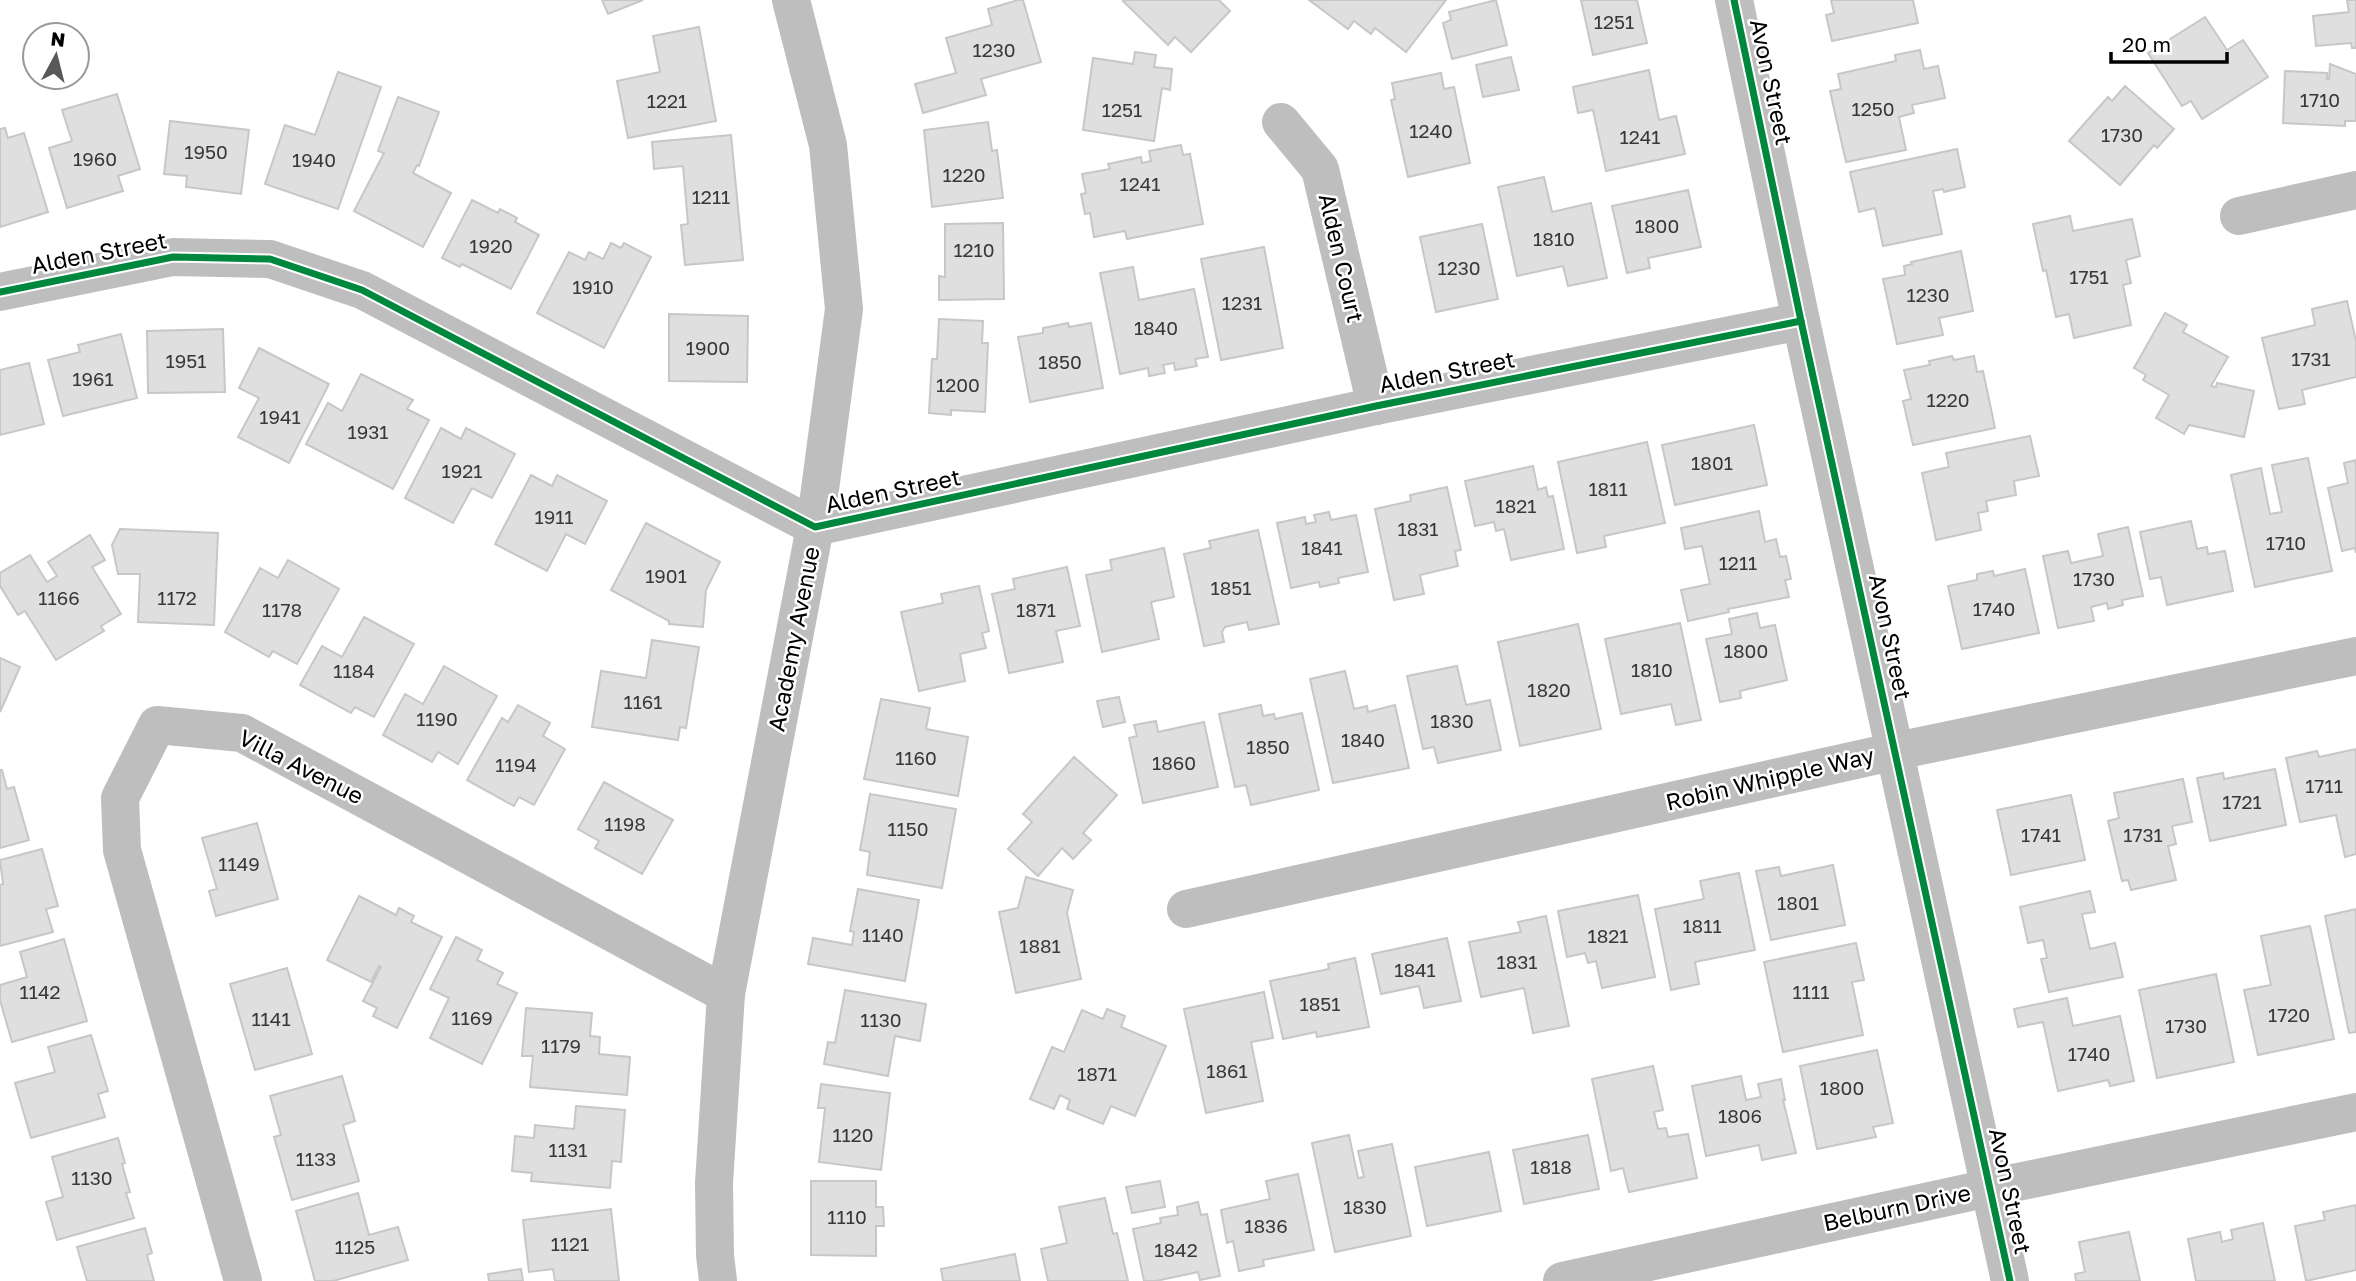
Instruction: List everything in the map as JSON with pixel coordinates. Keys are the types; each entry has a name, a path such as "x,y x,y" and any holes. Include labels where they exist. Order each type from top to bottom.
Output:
{"street":[{"name":"Academy Avenue","path":"718,1281 714,1183 726,994 815,527 844,309 828,145 791,0"},
{"name":"Avon Street","path":"1734,0 1801,321 2010,1281"},
{"name":"Alden Court","path":"1281,122 1320,169 1376,406"},
{"path":"2239,216 2356,190"},
{"name":"Alden Street","path":"0,292 173,257 270,259 362,290 815,527 1376,406 1801,321"},
{"name":"Robin Whipple Way","path":"1185,909 1896,751 2356,656"},
{"name":"Villa Avenue","path":"243,1281 122,850 120,798 157,725 242,733 726,994"},
{"name":"Belburn Drive","path":"1562,1281 2356,1112"}],"building":[{"path":"602,0 643,0 608,14"},
{"path":"1023,0 1041,62 981,79 986,95 923,113 915,84 956,73 946,38 992,25 988,9"},
{"path":"1124,0 1219,0 1230,11 1191,52 1175,37 1168,45"},
{"path":"1309,0 1446,0 1406,52 1375,28 1371,34 1354,21 1348,29"},
{"path":"1496,0 1507,45 1452,59 1443,23 1451,20 1449,12"},
{"path":"1581,0 1637,0 1647,43 1593,55"},
{"path":"1831,0 1913,0 1918,23 1832,41 1826,15 1834,13"},
{"path":"2347,0 2356,0 2356,48 2352,48 2351,43 2316,46 2313,16 2349,12"},
{"path":"2205,17 2227,50 2243,40 2268,77 2202,119 2191,101 2182,106 2148,53"},
{"path":"699,27 716,121 628,138 617,81 660,72 653,36"},
{"path":"1920,50 1924,69 1938,66 1945,98 1912,105 1914,113 1899,117 1906,150 1846,162 1830,91 1841,89 1838,74 1896,61 1895,55"},
{"path":"1135,52 1156,55 1154,67 1172,69 1170,90 1162,88 1154,141 1083,130 1093,58 1133,64"},
{"path":"1511,57 1519,90 1483,97 1476,65"},
{"path":"2330,64 2356,74 2356,121 2345,121 2345,126 2283,123 2285,71 2327,73 2329,79"},
{"path":"1649,70 1659,120 1676,116 1685,154 1606,171 1593,110 1578,113 1573,87"},
{"path":"338,72 381,87 338,209 265,184 285,125 315,135"},
{"path":"1441,73 1444,89 1454,87 1470,163 1408,177 1391,100 1395,99 1392,83"},
{"path":"2125,86 2174,129 2157,148 2154,145 2120,185 2069,141 2108,97 2112,101"},
{"path":"117,94 140,169 118,176 123,191 67,208 49,148 72,141 62,110"},
{"path":"398,97 439,112 419,166 417,165 413,173 451,193 423,247 354,211 384,153 378,151"},
{"path":"170,121 249,130 241,194 186,187 187,176 164,174"},
{"path":"988,122 992,151 997,150 1003,198 932,207 924,130"},
{"path":"5,128 8,138 24,133 48,212 0,227 0,129"},
{"path":"731,135 743,260 685,265 681,225 688,224 683,166 654,169 652,142"},
{"path":"1181,145 1183,155 1190,154 1203,224 1127,239 1125,231 1094,237 1090,213 1085,214 1081,194 1086,193 1082,174 1110,169 1108,164 1141,157 1142,163 1151,161 1149,151"},
{"path":"1957,149 1965,187 1944,192 1943,189 1933,191 1942,234 1883,246 1875,208 1859,212 1850,172"},
{"path":"1544,177 1552,212 1591,203 1607,278 1568,286 1563,266 1517,276 1498,187"},
{"path":"1688,190 1701,247 1648,258 1650,268 1627,273 1612,206"},
{"path":"472,200 498,213 500,209 517,218 515,222 539,235 511,289 462,264 460,267 442,258"},
{"path":"2070,216 2073,231 2132,219 2140,256 2126,260 2131,283 2123,285 2131,325 2074,338 2069,314 2056,317 2033,224"},
{"path":"1003,223 1004,299 939,300 939,276 945,277 945,224"},
{"path":"1482,224 1498,299 1436,312 1420,237"},
{"path":"611,243 621,248 624,243 651,257 604,348 537,313 569,252 585,260 589,252 603,259"},
{"path":"1264,247 1283,348 1221,360 1201,259"},
{"path":"1961,251 1973,311 1939,318 1943,335 1897,344 1883,279 1905,275 1904,266 1912,264 1911,262"},
{"path":"1133,267 1139,300 1194,289 1208,357 1195,359 1197,366 1175,370 1174,363 1163,365 1165,373 1149,376 1148,368 1120,374 1100,273"},
{"path":"2347,301 2356,341 2356,377 2302,390 2305,404 2279,409 2262,338 2315,325 2312,309"},
{"path":"2165,313 2187,325 2183,332 2228,357 2211,386 2216,387 2217,383 2254,391 2244,437 2189,425 2184,434 2156,418 2169,395 2143,380 2146,375 2134,368"},
{"path":"669,314 748,316 747,382 669,381"},
{"path":"939,319 983,321 982,343 988,343 985,412 951,410 951,415 929,413 932,359 937,359"},
{"path":"1068,323 1069,327 1091,323 1103,388 1030,402 1018,337 1043,333 1043,328"},
{"path":"223,329 225,392 148,393 147,331"},
{"path":"121,334 137,398 63,416 48,360 80,352 78,345"},
{"path":"259,348 329,384 289,463 238,437 259,398 239,388"},
{"path":"1952,356 1954,360 1974,356 1977,372 1983,371 1995,428 1913,445 1903,401 1911,399 1904,370 1930,365 1929,361"},
{"path":"29,363 44,424 0,435 0,370"},
{"path":"361,374 413,400 407,409 429,420 393,489 306,444 328,403 342,411"},
{"path":"1754,425 1767,485 1675,505 1662,445"},
{"path":"441,428 461,439 466,428 515,454 492,498 472,488 453,523 405,498"},
{"path":"2030,436 2039,476 2014,481 2016,495 1986,501 1988,511 1978,513 1981,530 1936,540 1922,473 1949,467 1946,453"},
{"path":"1647,442 1665,523 1604,536 1606,547 1577,553 1558,462"},
{"path":"2308,458 2332,571 2255,587 2231,475 2261,468 2270,514 2282,512 2272,465"},
{"path":"2356,460 2356,553 2355,548 2342,551 2328,488 2348,483 2344,463"},
{"path":"1533,466 1538,490 1546,487 1548,497 1553,496 1564,549 1511,560 1504,529 1496,531 1494,522 1475,526 1465,481"},
{"path":"531,475 552,486 557,475 607,501 585,544 566,534 547,571 495,544"},
{"path":"1447,487 1461,550 1455,551 1458,566 1420,575 1424,594 1394,600 1375,509 1411,501 1410,495"},
{"path":"1759,511 1765,542 1776,539 1780,557 1786,556 1791,579 1785,580 1789,597 1728,609 1729,612 1688,621 1681,590 1710,584 1702,546 1685,549 1681,528"},
{"path":"1329,512 1331,520 1356,515 1368,572 1338,578 1339,583 1320,587 1319,582 1291,588 1277,523 1305,517 1306,524 1316,522 1314,515"},
{"path":"2191,521 2197,549 2207,547 2208,554 2225,551 2233,591 2167,605 2161,577 2150,579 2140,532"},
{"path":"646,523 720,562 706,590 703,627 669,624 669,621 611,590"},
{"path":"2128,527 2143,596 2122,600 2123,605 2108,609 2107,603 2091,607 2094,621 2058,628 2043,556 2068,551 2071,563 2103,556 2098,534"},
{"path":"120,529 218,533 214,625 138,622 140,574 118,574 112,545"},
{"path":"1258,530 1279,624 1249,630 1247,622 1225,627 1222,632 1224,642 1204,646 1184,554 1211,548 1209,541"},
{"path":"90,535 105,560 92,567 121,614 101,626 104,631 56,660 25,611 18,615 0,586 0,573 30,555 47,582 57,576 48,562"},
{"path":"1164,548 1174,597 1151,602 1159,639 1102,652 1086,575 1112,570 1110,560"},
{"path":"288,560 339,589 297,664 273,651 269,657 225,632 260,568 278,578"},
{"path":"1067,567 1080,626 1056,631 1063,662 1009,673 992,594 1015,589 1013,579"},
{"path":"2025,569 2039,633 1962,649 1948,586 1977,580 1977,574 1993,571 1994,576"},
{"path":"979,586 989,631 982,633 986,648 960,654 965,681 919,691 901,612 943,603 941,594"},
{"path":"1757,613 1760,628 1775,625 1787,680 1740,691 1741,698 1720,702 1706,639 1732,634 1729,619"},
{"path":"364,617 414,644 374,717 355,707 351,713 300,685 322,646 342,657"},
{"path":"1680,623 1701,720 1676,725 1671,704 1621,714 1605,639"},
{"path":"1578,624 1601,729 1520,746 1498,642"},
{"path":"652,640 699,647 686,728 680,727 678,740 592,727 601,671 646,678"},
{"path":"0,658 20,667 0,712"},
{"path":"444,666 497,696 458,764 438,752 432,762 383,735 405,694 423,704"},
{"path":"1457,666 1466,705 1490,700 1501,750 1438,763 1434,747 1423,749 1407,676"},
{"path":"1345,671 1354,709 1367,706 1368,712 1395,705 1409,768 1333,783 1310,679"},
{"path":"1119,697 1125,722 1103,727 1097,701"},
{"path":"881,699 930,708 926,729 968,737 958,796 864,779"},
{"path":"518,705 550,723 543,736 565,749 534,805 519,797 514,806 467,780 502,718 508,722"},
{"path":"1261,705 1263,716 1274,714 1275,719 1302,713 1319,790 1251,805 1246,785 1235,787 1219,714"},
{"path":"1156,721 1158,732 1204,722 1218,787 1143,803 1129,738 1137,736 1134,725"},
{"path":"2356,749 2356,854 2345,857 2336,815 2300,822 2286,758 2317,751 2319,757"},
{"path":"1074,757 1117,795 1083,833 1091,840 1073,859 1062,848 1038,876 1008,849 1032,822 1023,814"},
{"path":"2275,769 2286,825 2210,841 2197,778 2223,773 2224,779"},
{"path":"0,770 7,789 14,787 29,840 0,848"},
{"path":"2183,779 2192,822 2172,826 2176,844 2168,846 2176,880 2131,890 2128,880 2122,881 2108,821 2119,818 2114,793"},
{"path":"604,782 673,820 642,874 595,848 599,841 578,829"},
{"path":"870,794 956,809 942,888 867,875 870,852 860,850"},
{"path":"2071,795 2085,860 2011,875 1997,810"},
{"path":"257,823 278,899 216,916 209,891 217,889 202,838"},
{"path":"42,849 58,906 46,909 53,932 0,946 0,885 3,884 0,860"},
{"path":"1833,865 1845,925 1771,940 1756,871 1779,867 1781,876"},
{"path":"1739,873 1755,950 1695,962 1699,984 1671,990 1655,909 1704,899 1700,881"},
{"path":"1026,877 1073,890 1067,913 1081,979 1016,993 999,912 1018,908"},
{"path":"858,889 919,900 905,981 808,964 813,938 852,945 854,932 850,931"},
{"path":"2090,891 2095,912 2082,914 2090,949 2115,943 2123,977 2049,992 2041,959 2047,958 2043,940 2028,943 2020,907"},
{"path":"1638,895 1655,977 1602,988 1596,961 1588,963 1585,953 1567,957 1558,911"},
{"path":"359,896 396,915 399,908 414,916 411,922 442,937 397,1028 373,1016 377,1008 363,1001 381,967 379,966 371,982 327,960"},
{"path":"2356,909 2356,1032 2349,1033 2325,916"},
{"path":"1546,916 1569,1026 1533,1033 1524,988 1481,997 1469,942 1521,932 1518,922"},
{"path":"2310,926 2334,1039 2258,1055 2244,990 2271,985 2261,936"},
{"path":"456,937 482,950 477,960 503,973 497,984 517,993 482,1064 430,1038 449,998 430,989"},
{"path":"1447,938 1461,1001 1424,1008 1419,986 1381,994 1372,954"},
{"path":"64,939 87,1021 12,1042 0,1000 0,985 27,977 20,952"},
{"path":"1856,943 1864,980 1852,982 1863,1035 1783,1052 1764,962"},
{"path":"1355,958 1369,1027 1317,1037 1316,1032 1283,1039 1270,981 1329,969 1328,964"},
{"path":"287,968 312,1054 255,1070 230,984"},
{"path":"2216,974 2234,1062 2157,1078 2139,990"},
{"path":"845,990 926,1004 920,1041 895,1036 888,1076 824,1064 828,1042 835,1043"},
{"path":"1264,992 1273,1038 1251,1042 1263,1101 1206,1113 1184,1009"},
{"path":"2067,998 2073,1026 2120,1016 2134,1081 2110,1086 2108,1080 2058,1091 2043,1022 2018,1027 2014,1009"},
{"path":"526,1008 592,1013 590,1036 600,1037 599,1054 630,1057 627,1095 530,1087 533,1056 522,1056"},
{"path":"1107,1009 1125,1016 1121,1027 1166,1046 1135,1116 1111,1106 1103,1124 1067,1109 1070,1100 1060,1095 1054,1109 1030,1099 1052,1047 1064,1052 1082,1010 1103,1019"},
{"path":"91,1035 108,1091 98,1094 105,1117 31,1138 15,1083 55,1072 48,1047"},
{"path":"1877,1050 1893,1123 1873,1127 1876,1137 1817,1149 1800,1066"},
{"path":"1653,1066 1663,1110 1654,1112 1658,1129 1666,1128 1668,1137 1688,1134 1697,1178 1629,1192 1623,1168 1611,1171 1592,1079"},
{"path":"342,1076 355,1121 343,1125 359,1181 292,1200 274,1137 281,1135 270,1096"},
{"path":"1741,1076 1746,1100 1761,1097 1758,1084 1781,1079 1783,1100 1796,1153 1762,1160 1759,1145 1706,1156 1692,1086"},
{"path":"821,1084 890,1093 881,1170 819,1162 825,1108 818,1108"},
{"path":"576,1106 625,1110 621,1162 612,1161 610,1188 531,1181 532,1173 512,1171 515,1136 534,1138 535,1125 574,1129"},
{"path":"1349,1135 1358,1178 1364,1177 1358,1151 1392,1144 1411,1236 1335,1252 1312,1143"},
{"path":"1588,1135 1599,1189 1524,1204 1513,1150"},
{"path":"118,1138 130,1192 126,1193 134,1218 57,1240 46,1202 63,1197 52,1157"},
{"path":"1489,1152 1501,1211 1427,1226 1415,1167"},
{"path":"1298,1174 1314,1250 1263,1260 1264,1266 1239,1271 1233,1241 1227,1243 1221,1210 1270,1199 1266,1181"},
{"path":"811,1181 876,1181 876,1207 883,1207 884,1226 876,1226 876,1256 811,1255"},
{"path":"1160,1181 1165,1207 1132,1213 1126,1187"},
{"path":"358,1193 369,1235 398,1227 408,1260 333,1281 315,1281 296,1211"},
{"path":"1105,1198 1113,1234 1117,1233 1128,1281 1048,1281 1041,1249 1067,1243 1059,1207"},
{"path":"1198,1202 1201,1215 1207,1214 1220,1276 1200,1280 1198,1272 1144,1281 1133,1229 1161,1223 1160,1218 1178,1215 1177,1207"},
{"path":"2356,1205 2356,1270 2306,1281 2295,1226 2325,1220 2323,1212"},
{"path":"611,1209 619,1281 555,1281 553,1269 529,1272 523,1220"},
{"path":"2263,1223 2275,1281 2196,1281 2188,1239 2220,1232 2222,1242 2233,1239 2231,1230"},
{"path":"145,1228 152,1253 147,1255 154,1281 87,1281 77,1247"},
{"path":"2129,1232 2140,1281 2076,1281 2075,1274 2085,1272 2079,1242"},
{"path":"1015,1254 1020,1281 943,1281 941,1269"},
{"path":"521,1269 523,1281 489,1281 488,1274"}],"cycle path":[{"path":"1734,0 1801,321 2010,1281"},
{"path":"0,292 173,257 270,259 362,290 815,527 1376,406 1801,321"}]}
